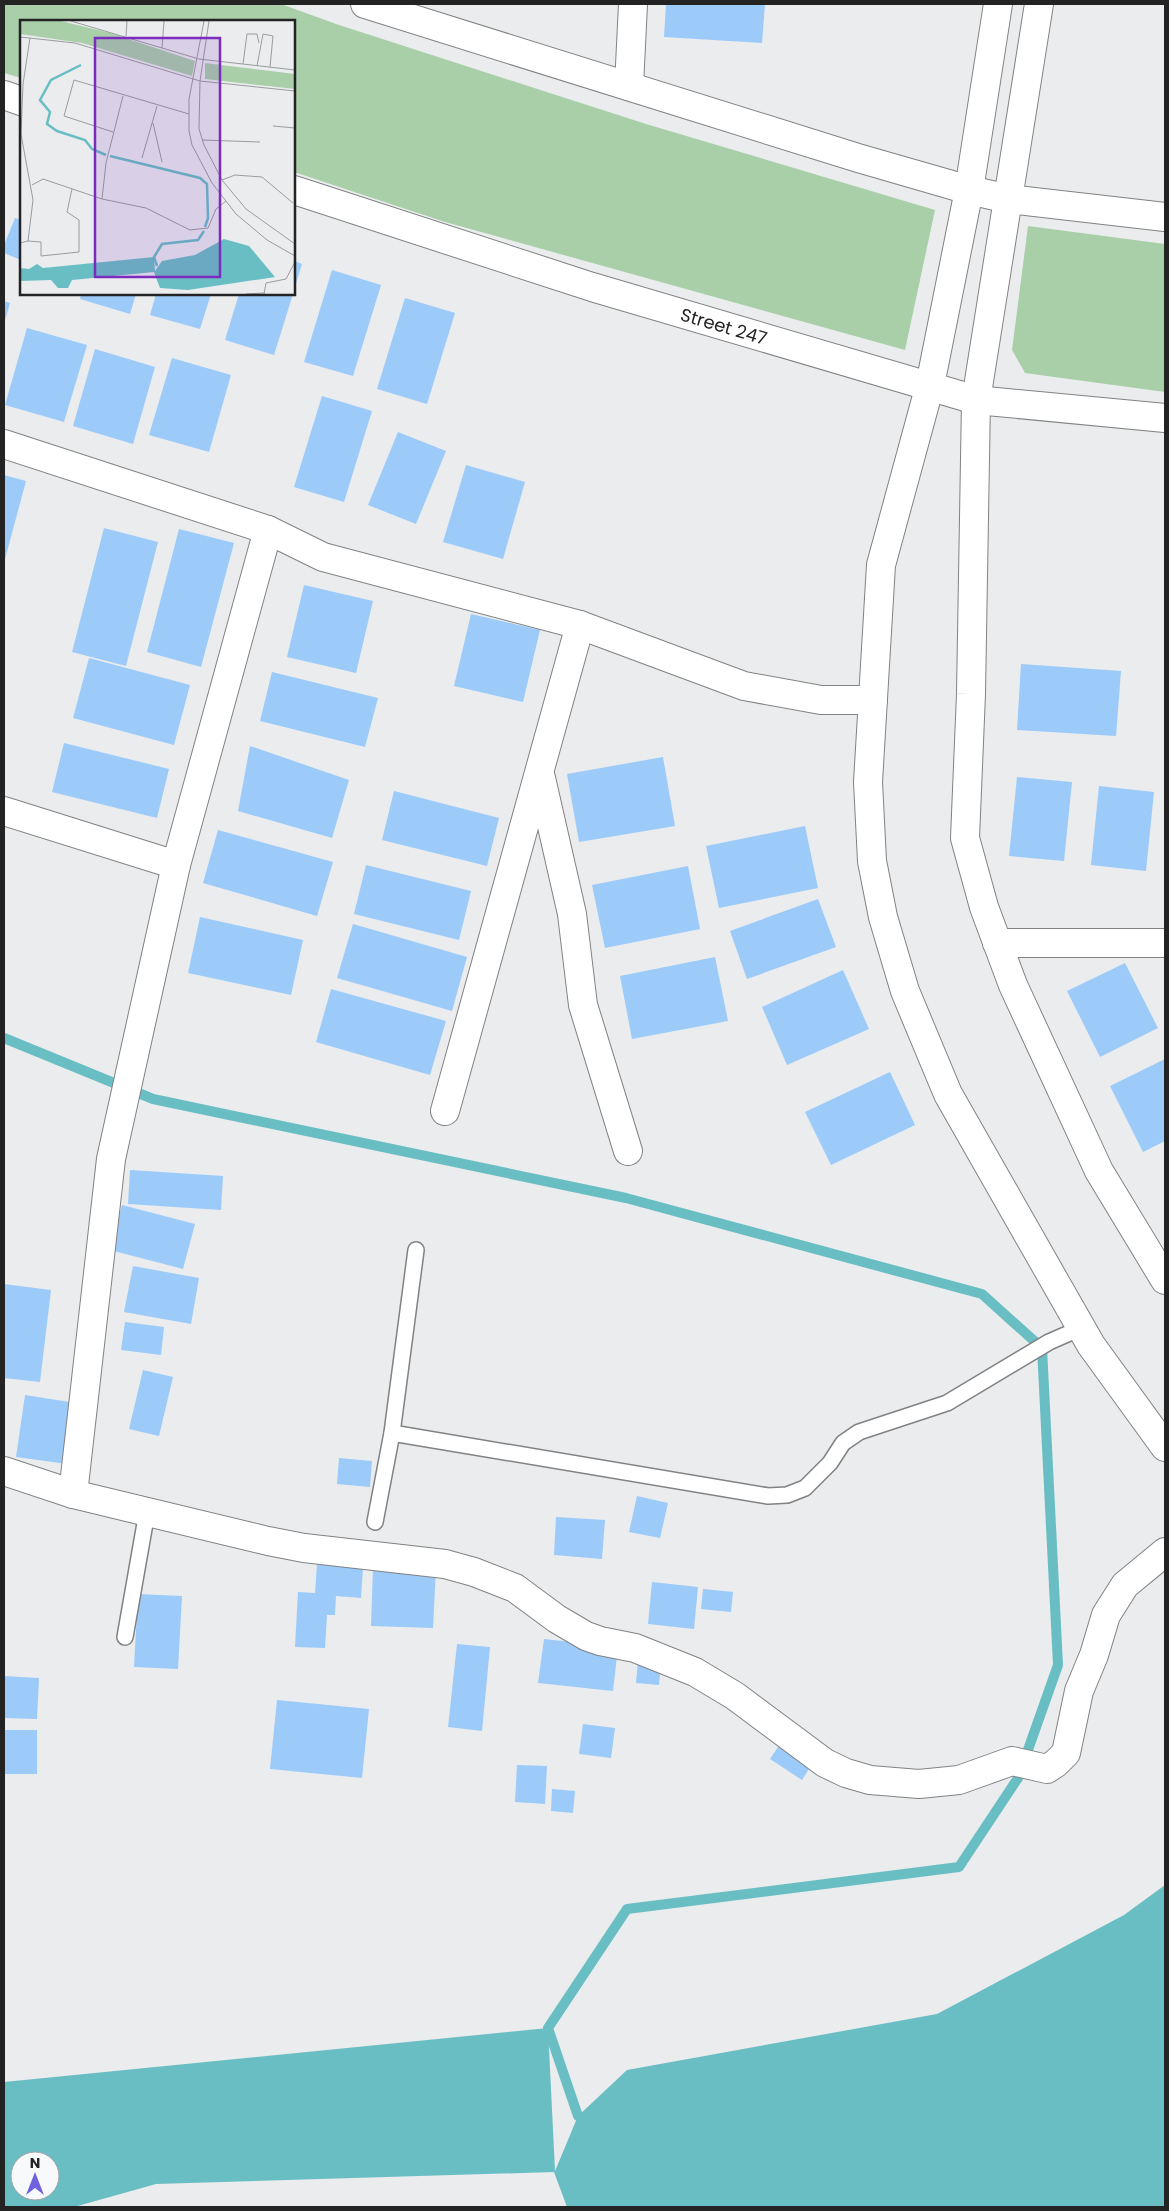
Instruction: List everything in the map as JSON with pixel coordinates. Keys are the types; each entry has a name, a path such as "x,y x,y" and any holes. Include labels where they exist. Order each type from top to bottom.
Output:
{"street":[{"path":"364,4 858,158 970,190 1009,199 1165,217"},
{"path":"629,86 633,4"},
{"path":"998,4 970,190 930,385 881,565 868,782 872,861 883,917 905,991 948,1094 1091,1345 1164,1441"},
{"path":"1039,4 976,400 971,684 965,838 984,907 1013,985 1099,1171 1165,1280"},
{"path":"4,95 20,101"},
{"name":"Street 247","path":"295,190 592,286 976,400 1165,418"},
{"path":"4,444 268,530 323,557 580,624 744,686 821,700 873,700"},
{"path":"73,1494 111,1159 176,865 268,530"},
{"path":"445,1111 540,775 580,624"},
{"path":"540,775 572,914 583,1006 628,1151"},
{"path":"4,811 176,865"},
{"path":"997,943 1165,943"},
{"path":"4,1471 73,1494 304,1548 445,1564 474,1572 515,1588 557,1619 586,1636 600,1641 635,1648 696,1672 735,1696 825,1764 870,1780 918,1784 959,1780 1012,1761 1047,1768 1056,1764 1066,1753 1079,1690 1094,1655 1106,1615 1125,1585 1165,1552"}],"lane":[{"path":"375,1522 392,1433 416,1250"},
{"path":"392,1433 768,1496 787,1495 805,1488 830,1463 844,1443 859,1432 947,1403 1049,1342 1081,1328"},
{"path":"125,1637 147,1512"}],"green space":[{"path":"4,4 281,4 336,24 646,124 935,210 905,350 445,222 295,172 295,20 20,20 20,78 4,73"},
{"path":"1028,226 1165,244 1165,392 1025,373 1012,350"}],"water":[{"path":"1165,1885 1165,2207 567,2207 554,2172 156,2184 74,2207 4,2207 4,2082 548,2028 555,2171 578,2116 627,2070 937,2014 1124,1915"}],"building":[{"path":"666,4 765,4 762,43 664,37"},
{"path":"15,218 20,220 20,260 4,253 4,245"},
{"path":"295,261 302,264 295,287"},
{"path":"332,270 381,285 353,376 304,362"},
{"path":"81,295 136,295 130,314 80,299"},
{"path":"156,295 211,295 200,329 150,315"},
{"path":"239,295 293,295 274,355 225,340"},
{"path":"405,298 455,313 427,404 377,389"},
{"path":"4,301 10,303 4,324"},
{"path":"27,328 87,345 64,422 5,405"},
{"path":"95,349 155,367 133,444 73,426"},
{"path":"172,358 231,375 209,452 149,435"},
{"path":"322,396 372,411 344,502 294,487"},
{"path":"398,432 446,451 416,524 368,505"},
{"path":"466,465 525,482 503,559 443,542"},
{"path":"4,475 26,481 4,563"},
{"path":"104,528 158,542 126,666 72,652"},
{"path":"179,529 234,543 201,667 147,652"},
{"path":"304,585 373,601 356,673 287,657"},
{"path":"471,614 540,630 523,702 454,686"},
{"path":"89,658 190,685 174,745 73,718"},
{"path":"1021,664 1121,671 1116,736 1017,730"},
{"path":"272,672 378,698 365,747 260,721"},
{"path":"64,743 169,769 157,818 52,792"},
{"path":"250,746 349,780 332,838 238,811"},
{"path":"663,757 675,826 579,842 567,774"},
{"path":"1017,777 1072,782 1064,861 1009,856"},
{"path":"1099,786 1154,792 1146,871 1091,865"},
{"path":"394,791 499,818 487,866 382,840"},
{"path":"805,826 818,888 719,908 706,846"},
{"path":"218,830 333,862 317,916 203,883"},
{"path":"366,865 471,891 459,940 354,914"},
{"path":"688,866 700,929 605,948 592,885"},
{"path":"818,899 836,947 747,979 730,931"},
{"path":"200,917 303,940 291,995 188,973"},
{"path":"353,924 467,957 452,1011 337,978"},
{"path":"715,957 728,1021 632,1039 620,976"},
{"path":"1125,963 1158,1028 1100,1057 1067,991"},
{"path":"843,970 869,1029 787,1065 762,1007"},
{"path":"331,989 446,1021 430,1075 316,1042"},
{"path":"1165,1059 1165,1141 1143,1152 1110,1086"},
{"path":"890,1072 915,1125 831,1165 805,1112"},
{"path":"130,1170 223,1176 221,1210 128,1204"},
{"path":"122,1205 195,1224 183,1269 110,1250"},
{"path":"133,1266 199,1278 191,1324 124,1312"},
{"path":"4,1284 51,1290 40,1382 4,1378"},
{"path":"125,1322 164,1327 161,1355 121,1350"},
{"path":"143,1370 173,1377 159,1436 129,1429"},
{"path":"25,1395 76,1403 67,1464 16,1457"},
{"path":"339,1458 372,1461 370,1487 337,1484"},
{"path":"637,1496 668,1503 660,1538 629,1532"},
{"path":"556,1517 605,1520 602,1559 554,1555"},
{"path":"317,1564 363,1567 361,1598 336,1596 335,1615 327,1615 325,1648 295,1647 298,1592 315,1593"},
{"path":"373,1566 436,1568 433,1628 371,1626"},
{"path":"652,1582 698,1587 694,1629 648,1624"},
{"path":"703,1589 733,1592 731,1612 701,1609"},
{"path":"138,1594 182,1596 178,1669 134,1667"},
{"path":"544,1639 618,1647 613,1691 538,1683"},
{"path":"457,1644 490,1647 482,1731 448,1727"},
{"path":"638,1661 661,1663 659,1685 636,1683"},
{"path":"4,1676 39,1678 37,1719 4,1718"},
{"path":"277,1700 369,1709 362,1778 270,1769"},
{"path":"583,1724 615,1728 611,1758 579,1754"},
{"path":"4,1730 37,1730 37,1774 4,1774"},
{"path":"782,1741 814,1761 802,1780 770,1759"},
{"path":"517,1765 547,1766 545,1804 515,1802"},
{"path":"552,1789 575,1791 573,1813 551,1811"}],"waterway":[{"path":"4,1038 153,1099 626,1198 982,1294 1042,1348 1058,1665 1018,1778 959,1867 627,1909 548,2028 578,2116"}]}
